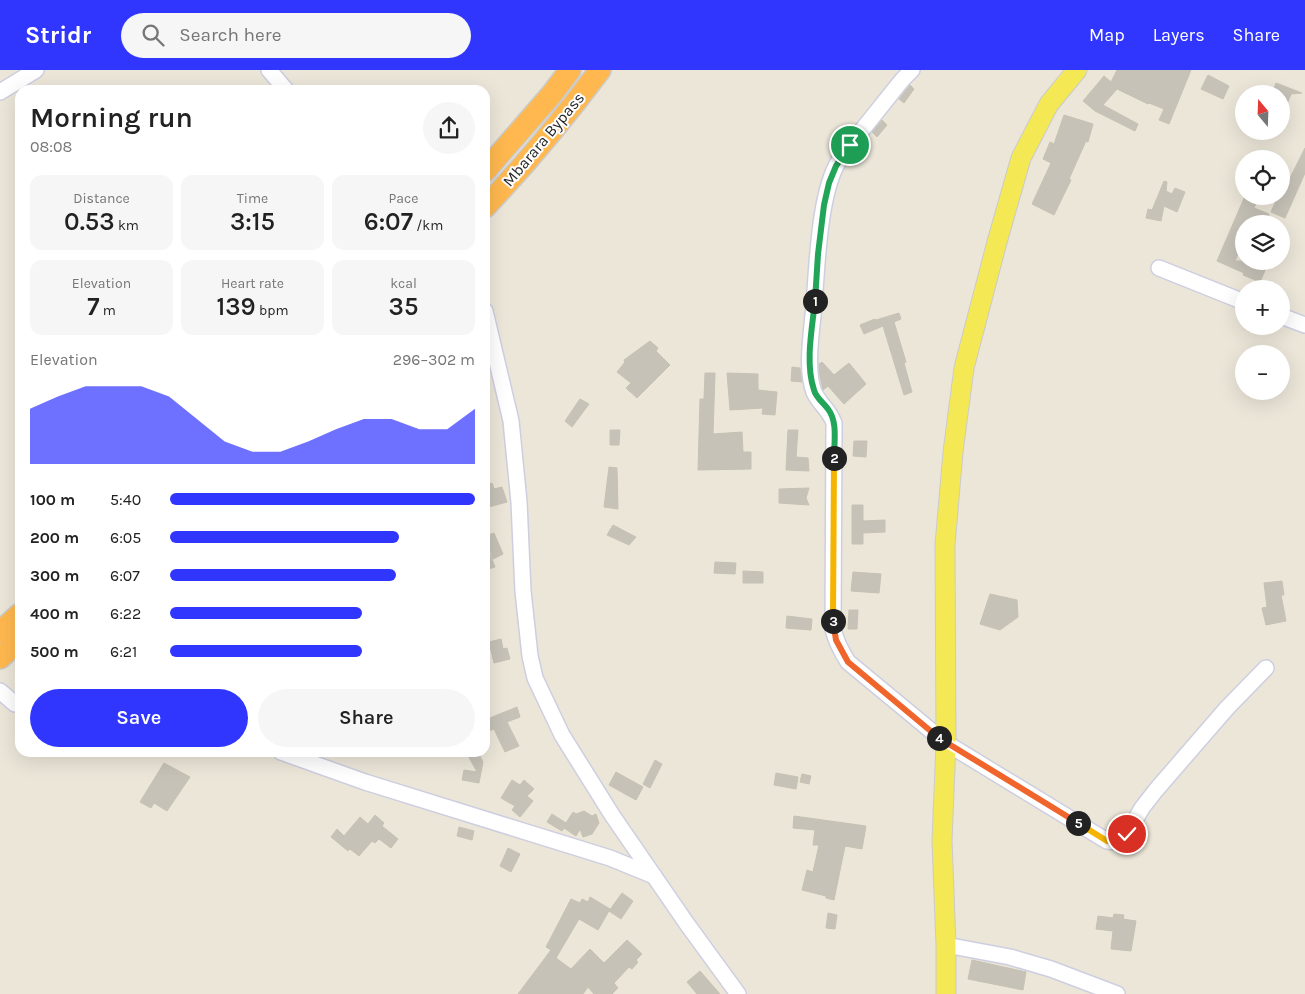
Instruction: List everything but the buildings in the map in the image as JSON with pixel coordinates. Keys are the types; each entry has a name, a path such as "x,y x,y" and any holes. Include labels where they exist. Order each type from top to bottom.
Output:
{"highway":[{"name":"Mbarara Bypass","path":"490,164 552,94 570,70"},
{"name":"Mbarara Bypass","path":"490,202 510,181 600,70"},
{"path":"0,632 15,618"},
{"path":"0,658 15,644"}],"main road":[{"path":"946,994 942,841 946,744 945,545 953,452 964,368 996,242 1021,158 1050,104 1077,70"}],"street":[{"path":"0,92 36,70"},
{"path":"269,70 282,85"},
{"path":"912,70 850,145 836,166 829,183 824,205 818,254 810,358 814,391 818,399 827,408 834,424 833,629 836,640 848,662 946,744 1107,841 1117,842 1131,829 1142,808 1156,790 1266,668"},
{"path":"1159,268 1235,298"},
{"path":"1290,319 1305,325"},
{"path":"490,332 511,421 519,502 523,591 530,656 535,678 572,750 612,815 738,994"},
{"path":"0,691 15,704"},
{"path":"294,757 365,782 610,858 655,876"},
{"path":"946,945 1010,957 1050,969 1117,994"}],"route":[{"path":"850,145 836,166 829,183 824,205 818,254 810,358 814,391 818,399 827,408 834,424 833,629 836,640 848,662 946,744 1012,782 1107,841 1117,842 1127,834"}]}
